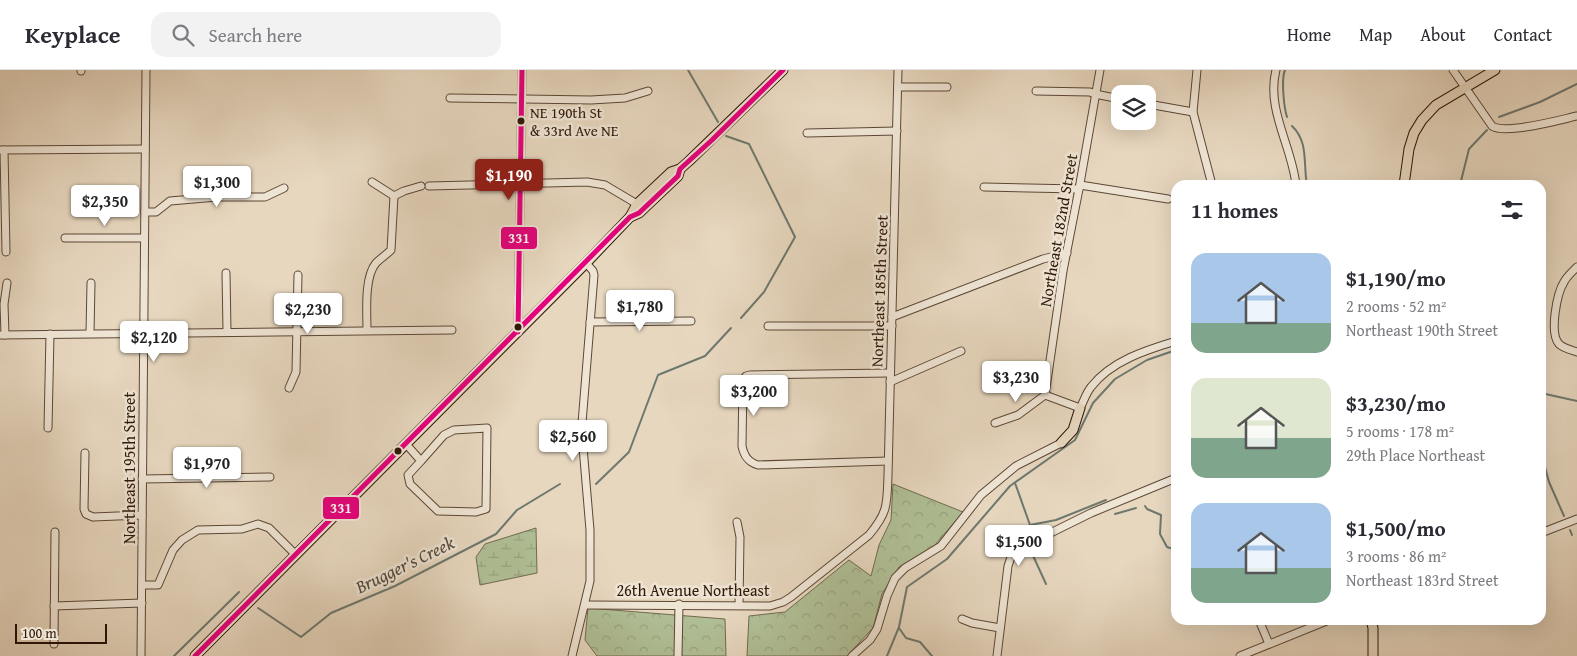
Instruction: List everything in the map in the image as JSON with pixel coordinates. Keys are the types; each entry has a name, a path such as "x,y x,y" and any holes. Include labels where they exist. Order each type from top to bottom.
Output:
{"main road":[{"path":"195,656 586,263 630,217 637,204 671,172 680,169 783,70"},
{"path":"1405,180 1409,149 1414,133 1422,120 1436,105 1494,70"},
{"path":"630,217 639,213 678,176 680,169"},
{"path":"1061,443 1073,430 1080,408"},
{"path":"1373,625 1373,656"}],"street":[{"name":"Northeast 195th Street","path":"141,656 146,70"},
{"path":"518,332 522,70"},
{"name":"Northeast 185th Street","path":"885,512 892,326 898,70"},
{"name":"Northeast 182nd Street","path":"1045,395 1067,253 1100,70"},
{"path":"1197,70 1192,112 1211,180"},
{"path":"1276,70 1274,100 1295,180"},
{"path":"1453,70 1492,126 1499,130 1577,116"},
{"path":"898,87 947,87"},
{"path":"450,98 591,100 624,98 648,91"},
{"path":"1036,91 1090,92 1111,97"},
{"path":"1156,105 1192,112"},
{"path":"807,133 897,131"},
{"path":"6,252 2,150 145,149"},
{"path":"372,182 394,196"},
{"path":"394,196 404,190 425,186 587,182 612,188 637,204"},
{"path":"984,187 1080,187 1168,199"},
{"path":"145,212 156,212 170,201 217,197 265,197 284,188"},
{"path":"366,330 368,283 371,271 391,250 394,196"},
{"path":"65,238 144,238"},
{"path":"892,317 1043,259 1067,253"},
{"path":"572,656 590,581 591,556 582,423 594,275 586,263"},
{"path":"1577,267 1565,279 1559,291 1556,306 1555,333 1558,342 1563,347 1577,352"},
{"path":"226,273 227,332"},
{"path":"289,388 296,372 298,276"},
{"path":"90,333 91,282"},
{"path":"7,283 2,335 452,330"},
{"path":"590,322 690,320"},
{"path":"768,326 892,326"},
{"path":"48,428 50,334"},
{"path":"995,423 1018,415 1045,395 1080,408 1090,389 1102,374 1125,360 1154,347 1171,342"},
{"path":"890,382 961,350"},
{"path":"888,461 758,465 752,463 743,453 742,446 743,380 746,376 890,374"},
{"path":"487,428 486,509 476,512 438,511 410,484 408,475 422,461 444,435 454,430 487,428"},
{"path":"852,656 870,640 877,630 887,596 895,578 905,568 940,546 981,495 1016,466 1061,443"},
{"path":"406,444 422,461"},
{"path":"85,454 86,514 93,517 142,515"},
{"path":"142,479 270,477"},
{"path":"997,656 1008,566 1011,557 1018,549 1091,513 1171,481"},
{"name":"26th Avenue Northeast","path":"585,604 770,606 791,598 869,535 885,512"},
{"path":"1546,531 1577,519"},
{"path":"737,522 740,537 739,605"},
{"path":"142,585 158,585 172,550 182,540 198,530 242,529 258,524 269,528 296,555"},
{"path":"54,644 55,532"},
{"path":"54,606 142,604"},
{"path":"678,656 679,604"},
{"path":"962,619 972,623 1000,628"},
{"path":"1261,625 1269,644"},
{"path":"1240,656 1316,625"}],"green space":[{"path":"893,484 963,512 935,545 899,567 882,594 873,628 847,656 747,656 749,616 785,612 849,560 871,576 879,545 891,520"},
{"path":"536,528 537,573 480,585 476,557 485,544"},
{"path":"588,608 725,619 726,656 597,656 585,640"}],"waterway":[{"path":"688,70 718,122"},
{"path":"1285,70 1283,93 1287,117"},
{"path":"1499,117 1540,102 1577,84"},
{"path":"1292,126 1301,139 1303,146 1306,180"},
{"path":"1461,180 1469,149 1487,130"},
{"path":"726,136 749,144 795,237 764,292 741,318"},
{"path":"596,484 629,452 658,375 705,356 731,328"},
{"path":"887,656 899,627 907,587 947,559 1010,486 1075,440 1093,403 1115,379 1147,360 1171,352"},
{"path":"1546,394 1577,401"},
{"path":"1546,471 1564,516"},
{"path":"1015,483 1030,525 1030,537"},
{"name":"Brugger's Creek","path":"258,608 301,637 331,613 395,586 496,534 517,510 560,484"},
{"path":"1030,525 1056,520 1106,500"},
{"path":"1145,506 1147,509 1161,515 1160,534 1167,547 1171,548"},
{"path":"1115,514 1136,508"},
{"path":"1570,530 1572,535"},
{"path":"1030,549 1046,584"},
{"name":"Brugger's Creek","path":"174,656 239,592"},
{"path":"899,628 906,638 920,642 932,656"}],"transit line":[{"name":"331","path":"518,332 522,70"},
{"name":"331","path":"195,656 630,217 639,213 678,176 680,169 783,70"}],"place":[{"name":"NE 190th St & 33rd Ave NE","path":"521,121"}]}
